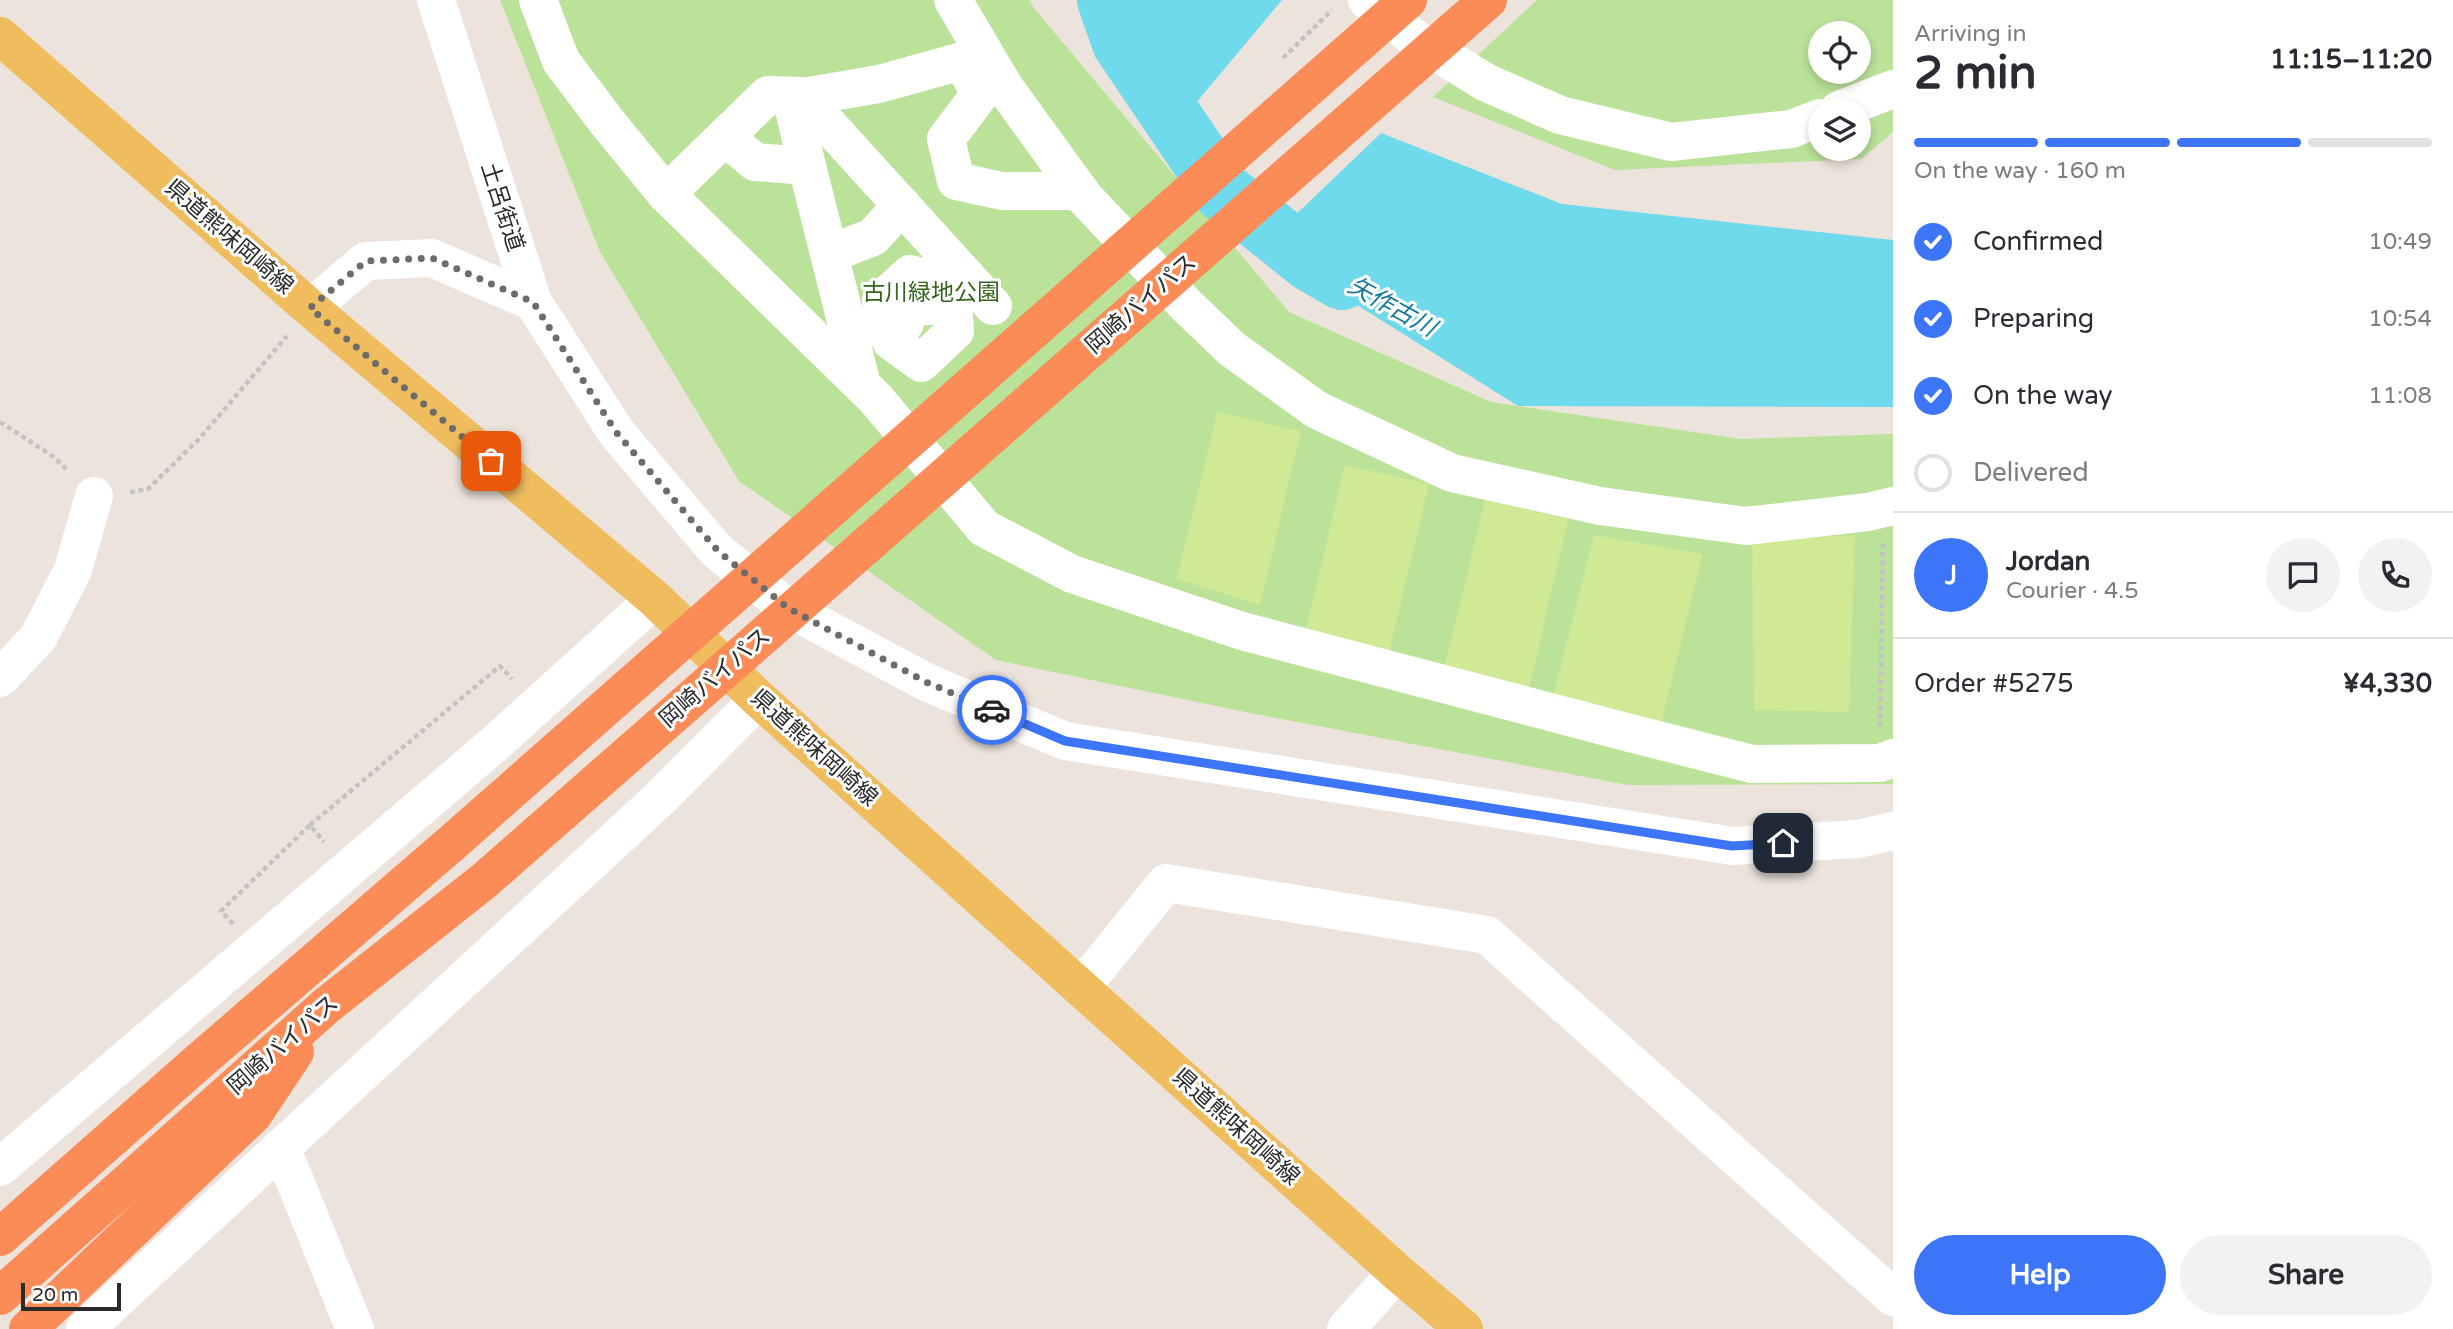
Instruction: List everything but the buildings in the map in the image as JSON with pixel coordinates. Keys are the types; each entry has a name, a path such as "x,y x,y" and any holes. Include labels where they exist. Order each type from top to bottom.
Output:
{"highway":[{"name":"岡崎バイパス","path":"0,1237 453,842 1408,0"},
{"name":"岡崎バイパス","path":"0,1296 326,1006 485,880 1488,0"},
{"path":"28,1329 253,1115 326,1006"},
{"path":"0,1214 152,1084 196,1064"}],"main road":[{"name":"県道熊味岡崎線","path":"0,36 310,308 655,599 759,699 1397,1272 1464,1329"}],"street":[{"name":"土呂街道","path":"436,0 533,302 616,432 718,551 788,608 926,682 1065,741 1732,846 1858,839 1893,831"},
{"path":"538,0 561,61 666,194 862,384 984,528 1072,574 1242,631 1752,764 1886,760"},
{"path":"953,0 1006,88 1080,191 1186,305 1231,349 1317,410 1452,473 1600,506 1746,526 1888,507"},
{"path":"1367,0 1414,38 1485,82 1560,115 1671,142 1791,129 1808,123"},
{"path":"666,194 768,95 799,96 879,84 962,61 980,94 946,139 956,181 1002,191 1080,191"},
{"path":"1870,98 1893,89"},
{"path":"799,96 803,97 902,205 910,311 862,384"},
{"path":"799,96 807,166 829,254 910,311 993,306"},
{"path":"725,137 755,162 807,166"},
{"path":"829,254 873,237 902,205"},
{"path":"310,308 366,261 432,258 533,302"},
{"path":"0,678 38,638 73,570 94,496"},
{"path":"0,1167 481,757 655,599"},
{"path":"85,1329 657,801 759,699"},
{"path":"1081,988 1166,883 1487,935 1893,1297"},
{"path":"281,1147 355,1329"},
{"path":"1346,1329 1397,1272"}],"path":[{"path":"0,422 54,457 94,496 148,489 200,439 310,308"},
{"path":"1886,760 1888,507"},
{"path":"236,927 221,911 310,825 500,666 513,679"},
{"path":"310,825 328,847"}],"green space":[{"name":"古川緑地公園","path":"500,0 1030,0 1033,7 1289,312 1491,402 1741,439 1893,434 1893,784 1628,785 1255,714 996,660 739,481 600,252"},
{"path":"1537,0 1893,0 1893,132 1871,151 1871,98 1808,98 1808,161 1816,161 1615,170 1433,97"},
{"path":"1217,412 1301,431 1260,605 1177,579"},
{"path":"1345,465 1429,484 1388,658 1305,632"},
{"path":"1485,500 1568,519 1528,694 1444,668"},
{"path":"1594,535 1703,554 1661,724 1553,698"},
{"path":"1855,535 1849,712 1754,710 1752,540"}],"water":[{"path":"1089,0 1282,0 1164,141"},
{"path":"1381,133 1562,204 1893,240 1893,407 1518,406 1263,246"}],"waterway":[{"name":"矢作古川","path":"1107,0 1122,43 1222,191 1311,262 1342,280"}],"way so far":[{"path":"491,461 310,308 366,261 432,258 533,302 616,432 718,551 788,608 926,682 992,710"}],"route":[{"path":"992,710 1065,741 1732,846 1783,843"}]}
